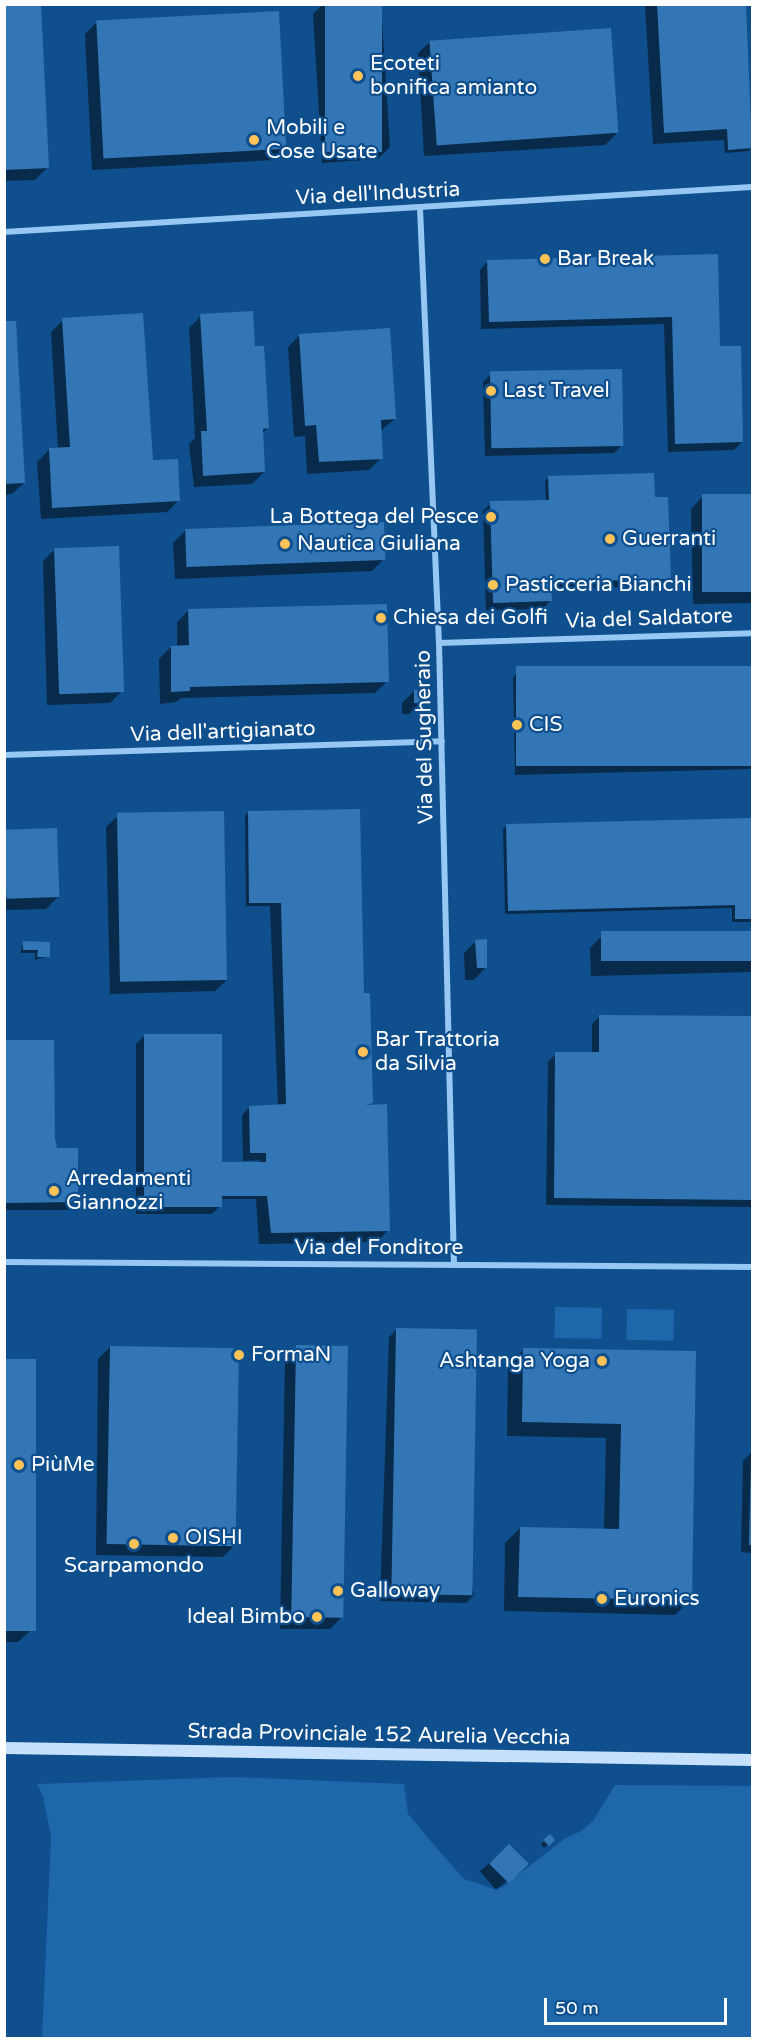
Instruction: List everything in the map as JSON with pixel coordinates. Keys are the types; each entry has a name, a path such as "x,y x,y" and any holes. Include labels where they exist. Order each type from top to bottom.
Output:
{"main road":[{"name":"Strada Provinciale 152 Aurelia Vecchia","path":"4,1748 753,1760"}],"street":[{"name":"Via dell'Industria","path":"4,232 753,188"},
{"name":"Via del Sugheraio","path":"420,208 439,643 454,1265"},
{"name":"Via del Saldatore","path":"439,643 753,633"},
{"name":"Via dell'artigianato","path":"4,755 442,741"},
{"name":"Via del Fonditore","path":"4,1262 753,1267"}],"shaded area":[{"path":"555,1307 602,1308 601,1339 554,1338"},
{"path":"627,1309 674,1310 673,1341 626,1340"},
{"path":"234,1777 404,1784 408,1814 440,1852 464,1879 494,1889 503,1887 564,1839 581,1831 593,1821 615,1785 752,1786 752,2038 42,2038 51,1837 43,1796 37,1784"}],"building":[{"path":"4,4 41,4 49,168 4,170"},
{"name":"Ecoteti bonifica amianto","path":"325,4 382,4 382,152 325,152"},
{"path":"657,4 746,5 752,148 728,150 727,129 664,133"},
{"path":"279,11 286,149 103,158 96,21"},
{"path":"611,28 618,133 437,145 429,41"},
{"path":"718,254 720,346 741,346 743,442 675,444 672,317 489,322 487,260"},
{"path":"253,311 255,346 264,346 269,428 263,429 265,472 203,476 201,431 207,431 200,314"},
{"path":"143,313 153,460 178,459 180,501 52,508 49,448 70,447 62,318"},
{"path":"4,321 16,321 25,483 4,484"},
{"path":"390,328 396,419 381,420 383,459 319,462 316,425 305,426 299,334"},
{"path":"622,369 623,446 491,448 490,371"},
{"path":"654,473 655,497 668,497 671,579 551,582 552,601 493,603 490,501 549,500 548,476"},
{"path":"702,494 752,494 752,592 702,592"},
{"name":"Nautica Giuliana","path":"384,522 385,560 186,567 185,529"},
{"path":"119,546 124,692 59,694 54,548"},
{"path":"387,604 389,682 190,687 190,691 171,692 171,646 189,645 188,609"},
{"path":"516,666 752,666 752,766 516,766"},
{"path":"414,690 426,690 426,703 414,703"},
{"path":"360,809 364,993 370,993 373,1103 366,1105 387,1104 390,1231 271,1233 267,1196 222,1196 222,1207 144,1207 144,1034 222,1034 222,1162 266,1162 266,1153 250,1153 249,1106 286,1104 281,903 249,903 248,811"},
{"path":"224,811 227,980 120,982 117,813"},
{"path":"752,818 752,919 735,919 735,905 508,911 506,824"},
{"path":"57,828 59,897 6,899 4,830"},
{"path":"601,931 752,931 752,961 601,961"},
{"path":"487,939 487,968 477,968 475,940"},
{"path":"23,941 50,942 50,957 37,957 38,950 23,950"},
{"path":"599,1015 752,1016 752,1200 554,1198 555,1052 599,1052"},
{"path":"5,1040 54,1040 55,1139 57,1148 78,1148 78,1202 5,1203"},
{"path":"396,1328 477,1329 472,1595 391,1594"},
{"path":"296,1345 348,1346 343,1618 291,1617"},
{"path":"110,1346 239,1348 236,1546 107,1544"},
{"path":"523,1348 696,1351 692,1600 518,1597 520,1527 619,1529 621,1424 522,1422"},
{"name":"PiùMe","path":"4,1359 36,1359 36,1631 4,1631"},
{"path":"751,1457 752,1545 749,1545"},
{"path":"550,1834 555,1840 549,1846 543,1840"},
{"path":"509,1844 529,1864 509,1884 489,1864"}],"place":[{"name":"Ecoteti bonifica amianto","path":"358,76"},
{"name":"Mobili e Cose Usate","path":"254,140"},
{"name":"Bar Break","path":"545,259"},
{"name":"Last Travel","path":"491,391"},
{"name":"La Bottega del Pesce","path":"491,517"},
{"name":"Guerranti","path":"610,539"},
{"name":"Nautica Giuliana","path":"285,544"},
{"name":"Pasticceria Bianchi","path":"493,585"},
{"name":"Chiesa dei Golfi","path":"381,618"},
{"name":"CIS","path":"517,725"},
{"name":"Bar Trattoria da Silvia","path":"363,1052"},
{"name":"Arredamenti Giannozzi","path":"54,1191"},
{"name":"FormaN","path":"239,1355"},
{"name":"Ashtanga Yoga","path":"602,1361"},
{"name":"PiùMe","path":"19,1465"},
{"name":"OISHI","path":"173,1538"},
{"name":"Scarpamondo","path":"134,1544"},
{"name":"Galloway","path":"338,1591"},
{"name":"Euronics","path":"602,1599"},
{"name":"Ideal Bimbo","path":"317,1617"}]}
